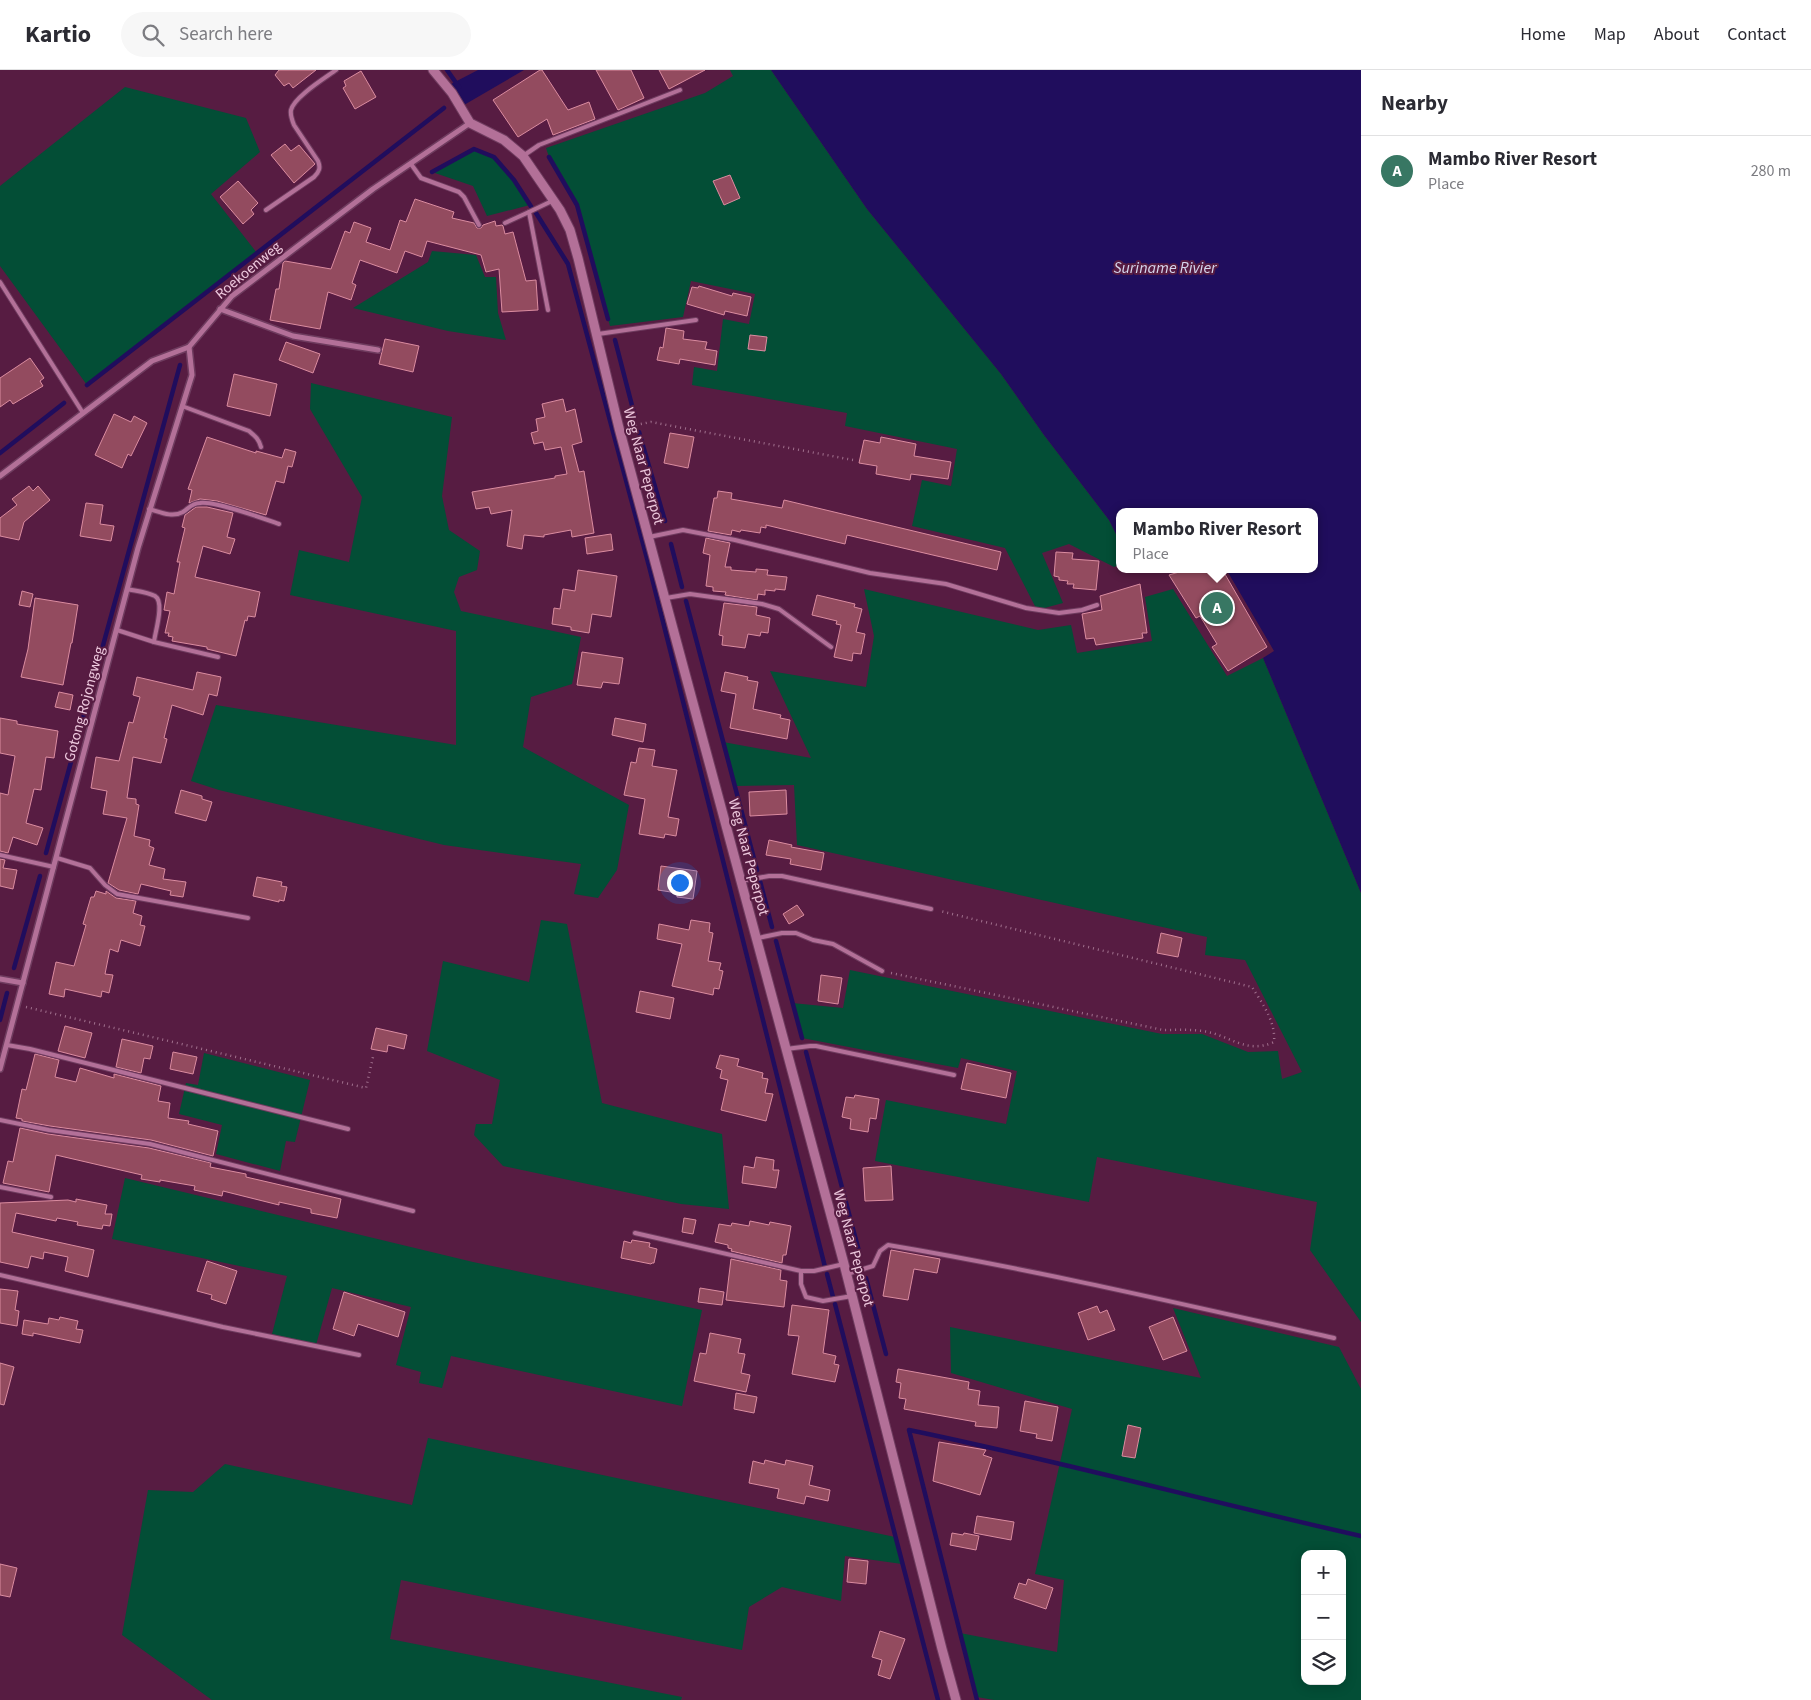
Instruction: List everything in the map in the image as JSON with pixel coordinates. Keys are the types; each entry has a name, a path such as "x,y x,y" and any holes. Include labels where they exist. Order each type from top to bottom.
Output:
{"street":[{"path":"433,70 452,93 470,123"},
{"name":"Weg Naar Peperpot","path":"470,123 504,140 523,156 554,200 570,230 619,428 847,1274 956,1700"},
{"name":"Roekoenweg","path":"189,347 232,296 276,261 470,123"},
{"path":"220,309 293,336 378,350"},
{"path":"0,476 152,361 189,347"},
{"name":"Gotong Rojongweg","path":"0,1069 149,509 192,375 189,347"},
{"path":"0,979 23,983"}],"lane":[{"path":"266,210 314,177 318,172 320,166 318,161 291,119 290,111 292,105 300,97 336,70"},
{"path":"523,156 538,146 680,90"},
{"path":"410,164 421,178 459,192 464,197 479,225"},
{"path":"505,223 554,200"},
{"path":"529,212 548,310"},
{"path":"0,282 83,413"},
{"path":"596,335 696,320"},
{"path":"182,406 249,431 260,442 261,447"},
{"path":"149,509 167,515 175,515 182,513 192,504 200,502 279,524"},
{"path":"649,537 683,530 735,540 870,573 946,584 1034,609 1059,613 1082,610 1097,605"},
{"path":"127,589 156,596 159,600 160,607 154,642"},
{"path":"666,598 690,594 762,604 779,609 831,647"},
{"path":"117,630 154,642 218,657"},
{"path":"0,855 54,867"},
{"path":"57,858 90,868 117,894 248,918"},
{"path":"741,881 769,876 782,876 931,908"},
{"path":"756,939 782,933 796,933 813,940 833,944 882,971"},
{"path":"6,1045 30,1049 348,1129"},
{"path":"786,1049 816,1046 954,1075"},
{"path":"0,1120 49,1130 150,1144 413,1212"},
{"path":"0,1187 51,1197"},
{"path":"634,1233 801,1272 844,1264"},
{"path":"847,1274 873,1266 880,1251 888,1244 1150,1297 1334,1338"},
{"path":"801,1272 801,1284 806,1298 823,1301 852,1296"},
{"path":"0,1275 213,1325 359,1355"}],"path":[{"path":"619,428 651,422 853,460"},
{"path":"882,971 1163,1030 1204,1031 1249,1047 1266,1046 1274,1042 1275,1034 1266,1008 1252,987 931,908"},
{"path":"17,1004 366,1088 373,1057"}],"green space":[{"path":"730,70 771,70 867,209 1001,374 1044,435 1109,520 1116,534 1116,566 1114,567 1069,544 1042,553 1063,603 1037,610 1005,548 912,526 922,480 951,486 957,449 845,426 847,413 692,385 694,367 717,371 723,319 749,324 755,294 691,281 683,317 610,326 577,205 549,157 546,148 705,93 733,76"},
{"path":"125,87 246,118 260,152 211,194 257,253 87,385 0,266 0,186"},
{"path":"474,149 494,157 514,180 530,205 487,216 473,186 432,172"},
{"path":"432,251 476,255 485,277 496,277 498,313 506,340 448,331 353,308 428,262"},
{"path":"311,383 452,417 442,496 449,530 480,551 477,570 459,577 454,592 461,611 581,637 572,684 531,697 523,747 629,805 617,870 598,898 574,894 581,864 444,845 219,790 191,781 216,705 456,745 456,631 290,595 299,550 349,562 362,497 310,409"},
{"path":"864,589 1038,630 1071,625 1077,653 1152,641 1145,597 1173,589 1227,676 1263,658 1361,893 1361,1322 1310,1250 1317,1202 1097,1157 1089,1202 875,1161 886,1100 1006,1124 1017,1071 961,1058 958,1068 802,1038 792,1003 843,1008 850,970 1162,1034 1202,1034 1248,1052 1278,1051 1282,1079 1302,1072 1245,960 1205,955 1207,937 797,845 794,785 735,786 723,742 811,758 770,671 866,687 874,636"},
{"path":"541,920 567,924 602,1103 722,1134 729,1209 681,1204 503,1166 474,1135 476,1124 492,1124 500,1080 427,1051 443,961 529,982"},
{"path":"204,1053 310,1080 295,1142 286,1141 280,1171 216,1154 222,1125 179,1114 186,1083 198,1085"},
{"path":"125,1178 473,1262 702,1310 682,1406 451,1356 442,1388 419,1383 421,1372 396,1365 411,1307 332,1288 316,1345 272,1334 287,1276 112,1239"},
{"path":"1173,1308 1339,1347 1361,1389 1361,1700 994,1700 977,1697 960,1633 1057,1652 1064,1580 1035,1574 1072,1409 951,1373 950,1327 1201,1378"},
{"path":"428,1438 895,1537 902,1564 845,1556 841,1601 782,1587 749,1607 742,1650 401,1580 390,1639 682,1697 681,1700 212,1700 122,1635 148,1490 193,1492 225,1464 412,1505"}],"water":[{"path":"478,70 524,70 464,105 451,84"},
{"name":"Suriname Rivier","path":"771,70 1361,70 1361,893 1263,658 1274,651 1228,573 1318,573 1318,508 1116,508 1116,534 1109,520 1044,435 1001,374 867,209"}],"building":[{"path":"279,70 316,70 293,88 289,83 284,86 275,75"},
{"path":"542,70 568,110 589,102 595,119 553,135 547,119 518,137 493,100"},
{"path":"596,70 631,70 644,98 618,110"},
{"path":"659,70 705,70 669,89"},
{"path":"361,71 376,97 355,109 343,88 346,86 344,81"},
{"path":"285,144 291,151 299,145 315,164 294,183 271,155"},
{"path":"730,175 740,198 724,205 713,181"},
{"path":"238,181 258,203 251,210 254,214 243,224 220,197"},
{"path":"415,199 454,212 452,218 474,223 477,228 495,221 496,226 503,226 505,234 513,232 526,281 536,280 538,310 502,312 499,269 486,272 481,255 427,241 422,257 405,251 397,273 360,260 352,283 356,285 351,300 328,292 320,329 270,320 276,289 279,289 283,263 285,261 331,269 345,231 350,233 354,222 371,228 366,242 390,250 400,220 406,222"},
{"path":"699,286 732,296 733,293 751,297 747,316 725,311 724,315 687,304 692,287 698,288"},
{"path":"666,328 684,331 683,339 707,342 705,349 717,351 715,365 680,359 679,364 657,360 660,347 663,348"},
{"path":"750,335 767,337 765,351 748,349"},
{"path":"385,339 419,346 413,372 379,364"},
{"path":"286,342 320,354 313,373 279,360"},
{"path":"30,358 44,378 40,381 43,386 13,404 10,400 0,407 0,378"},
{"path":"234,374 277,384 270,416 227,406"},
{"path":"563,399 566,412 575,409 582,442 572,445 579,472 584,471 594,533 572,537 571,530 544,535 544,537 524,535 522,549 507,546 512,510 491,514 489,507 476,509 472,492 555,478 555,476 567,474 561,447 545,450 543,442 534,444 531,433 538,431 536,419 545,417 542,404"},
{"path":"114,414 131,422 134,416 147,423 131,456 128,454 122,468 95,455"},
{"path":"670,433 694,437 688,468 664,463"},
{"path":"207,437 256,453 256,451 282,458 285,449 296,452 292,467 288,466 284,483 276,481 266,515 217,501 200,499 189,503 192,490 188,489"},
{"path":"881,437 916,444 914,456 951,462 948,479 911,474 910,480 876,474 877,466 859,463 864,440 880,443"},
{"path":"29,486 33,491 38,486 50,500 24,522 19,540 0,536 0,518 17,505 12,499"},
{"path":"718,491 732,493 731,499 782,508 784,500 1001,552 997,570 847,535 845,544 766,525 766,528 761,527 760,533 732,530 731,535 708,531 714,498 717,498"},
{"path":"86,503 103,505 100,524 114,526 111,541 80,536"},
{"path":"196,507 207,507 233,513 227,537 235,539 230,554 203,546 195,577 260,592 255,617 248,616 247,621 245,620 236,656 207,649 207,647 172,641 173,637 168,636 169,633 165,633 170,611 164,610 167,592 174,594 180,562 177,562 185,528 182,527 185,515"},
{"path":"611,534 613,550 587,554 585,538"},
{"path":"706,538 730,543 725,567 731,567 731,570 756,572 756,569 768,570 767,575 787,577 785,590 765,590 765,595 758,594 757,600 725,595 726,592 713,591 713,587 706,586 710,555 703,553"},
{"path":"1056,552 1073,553 1072,559 1099,561 1096,590 1073,588 1074,584 1067,584 1068,581 1059,580 1059,577 1054,576"},
{"path":"578,570 617,576 611,617 592,614 589,633 571,630 571,627 552,624 554,608 560,609 563,589 575,591"},
{"path":"1176,573 1224,573 1267,647 1228,671 1212,647 1217,644 1200,616 1196,618 1169,575"},
{"path":"1140,584 1147,633 1142,633 1143,638 1096,645 1094,638 1086,639 1082,614 1102,610 1100,596"},
{"path":"22,591 33,594 30,607 19,605"},
{"path":"817,595 855,604 854,607 862,609 856,632 865,634 861,654 853,653 852,661 834,657 841,625 836,624 837,621 812,615"},
{"path":"35,598 78,605 63,685 21,677 28,649"},
{"path":"724,603 757,607 756,615 770,618 768,633 761,632 760,636 748,634 745,648 722,645 723,636 719,635"},
{"path":"582,652 623,658 619,684 603,682 601,688 577,685"},
{"path":"197,672 221,677 217,696 209,694 203,715 172,705 164,738 167,739 161,763 133,757 127,798 136,799 136,804 139,805 134,836 150,840 149,846 154,848 149,865 165,869 163,879 186,882 183,897 170,895 171,891 141,884 138,894 119,890 108,883 127,818 103,814 107,791 91,788 96,757 119,761 129,722 133,723 140,697 133,695 137,677 193,690"},
{"path":"725,672 748,677 747,680 758,682 753,709 781,715 780,718 790,720 787,739 730,728 736,694 721,691"},
{"path":"59,692 73,695 70,710 55,707"},
{"path":"0,718 17,721 17,724 58,731 54,758 46,757 41,790 34,789 26,823 43,828 37,845 13,837 8,853 0,851 0,793 8,795 15,756 0,753"},
{"path":"615,718 646,724 643,742 612,735"},
{"path":"639,748 655,750 652,766 677,770 668,817 679,819 676,836 665,834 664,838 639,834 645,799 624,795 631,762 636,763"},
{"path":"181,790 202,796 202,799 212,802 206,821 175,813"},
{"path":"786,790 787,814 750,816 749,792"},
{"path":"769,840 792,845 791,847 824,853 821,870 790,864 791,859 766,855"},
{"path":"0,859 5,860 3,868 17,870 13,889 0,886"},
{"path":"661,866 697,871 693,899 677,897 677,893 658,890"},
{"path":"257,877 282,882 281,886 287,887 284,901 279,900 279,902 253,896"},
{"path":"96,891 106,894 106,891 116,898 136,901 133,913 142,916 140,925 145,926 140,946 121,940 118,952 110,949 105,974 113,975 109,993 102,991 101,997 65,989 64,997 49,994 56,962 74,966 86,925 83,924 91,897 94,897"},
{"path":"797,905 804,915 789,924 783,914"},
{"path":"691,920 710,923 709,932 713,933 708,961 721,963 719,970 723,971 719,989 714,988 713,995 672,986 682,944 657,939 659,924 689,930"},
{"path":"1161,933 1182,938 1178,957 1157,953"},
{"path":"821,975 842,978 838,1004 818,1001"},
{"path":"640,991 674,998 670,1019 636,1012"},
{"path":"65,1026 92,1033 85,1058 58,1051"},
{"path":"376,1028 407,1035 404,1049 388,1045 387,1052 371,1049"},
{"path":"122,1039 153,1046 150,1059 144,1058 141,1073 116,1067"},
{"path":"173,1052 197,1057 193,1074 170,1069"},
{"path":"35,1054 59,1060 55,1077 76,1082 80,1068 114,1078 114,1074 161,1086 158,1101 170,1103 168,1118 189,1121 188,1124 218,1131 213,1156 151,1140 50,1126 22,1121 22,1119 16,1118 22,1089 26,1090"},
{"path":"720,1055 739,1059 737,1066 763,1073 762,1078 768,1079 765,1093 773,1094 766,1121 721,1110 728,1080 720,1078 722,1070 716,1068"},
{"path":"967,1063 1011,1073 1006,1098 961,1089"},
{"path":"855,1095 879,1099 876,1119 870,1118 868,1132 850,1129 851,1119 842,1117 846,1097 854,1098"},
{"path":"20,1128 48,1134 149,1148 211,1163 210,1167 246,1174 246,1177 341,1199 337,1218 311,1213 311,1209 279,1202 279,1205 223,1191 222,1196 194,1190 195,1186 141,1179 142,1175 56,1155 49,1192 3,1183 8,1161 13,1162"},
{"path":"756,1157 774,1160 773,1170 779,1170 776,1188 742,1183 744,1166 754,1168"},
{"path":"891,1166 893,1200 865,1201 863,1168"},
{"path":"76,1199 107,1205 105,1214 112,1214 110,1226 103,1225 102,1229 77,1225 78,1222 57,1218 56,1221 16,1213 12,1232 94,1250 88,1277 65,1271 68,1257 44,1252 43,1259 31,1256 28,1268 0,1262 0,1203 68,1200 76,1202"},
{"path":"684,1218 696,1220 693,1234 682,1232"},
{"path":"750,1221 769,1225 770,1222 791,1226 786,1255 783,1255 782,1263 731,1251 732,1249 728,1248 728,1245 715,1242 719,1224 731,1226 732,1223 749,1226"},
{"path":"632,1240 650,1243 649,1247 657,1249 654,1263 621,1258 624,1241 631,1243"},
{"path":"891,1250 940,1259 937,1273 914,1269 908,1300 883,1296"},
{"path":"731,1259 781,1270 780,1280 787,1281 784,1307 726,1300"},
{"path":"207,1261 237,1271 226,1304 211,1299 212,1295 197,1291"},
{"path":"700,1288 724,1292 722,1305 698,1302"},
{"path":"0,1289 18,1291 15,1310 19,1311 17,1326 0,1323"},
{"path":"344,1292 405,1312 398,1337 358,1324 354,1336 333,1329"},
{"path":"792,1305 829,1310 823,1353 836,1356 834,1364 839,1365 835,1382 792,1374 799,1336 788,1335"},
{"path":"1097,1306 1100,1313 1107,1310 1115,1330 1088,1340 1078,1313"},
{"path":"60,1317 78,1321 76,1329 83,1330 80,1343 33,1333 33,1336 22,1334 24,1320 48,1324 49,1318 59,1320"},
{"path":"1173,1317 1187,1351 1163,1360 1149,1327"},
{"path":"710,1333 741,1339 738,1353 745,1354 741,1373 750,1375 746,1392 694,1381 700,1353 706,1354"},
{"path":"0,1363 14,1367 4,1405 0,1404"},
{"path":"898,1369 969,1382 968,1389 980,1391 978,1405 999,1407 997,1428 975,1426 976,1422 904,1409 906,1399 899,1398 901,1383 896,1382"},
{"path":"736,1393 757,1397 754,1413 734,1409"},
{"path":"1025,1401 1058,1407 1052,1441 1036,1438 1037,1434 1020,1431"},
{"path":"1128,1425 1141,1428 1135,1458 1122,1456"},
{"path":"939,1442 986,1450 983,1455 992,1458 980,1495 933,1481"},
{"path":"765,1460 785,1465 786,1460 813,1466 809,1485 830,1490 828,1501 806,1496 804,1504 777,1498 779,1489 749,1483 753,1461 764,1464"},
{"path":"977,1516 1014,1522 1011,1540 974,1533"},
{"path":"952,1533 979,1536 976,1550 950,1545"},
{"path":"849,1559 868,1561 866,1584 847,1582"},
{"path":"0,1564 17,1568 10,1597 0,1595"},
{"path":"1028,1579 1053,1588 1046,1609 1014,1598 1019,1583 1026,1585"},
{"path":"880,1631 905,1639 890,1679 878,1675 882,1660 872,1657"}],"waterway":[{"path":"447,70 459,87"},
{"path":"87,385 444,108"},
{"path":"432,172 474,149 494,157 514,180 532,208"},
{"path":"549,157 577,205 608,319"},
{"path":"536,213 568,264 649,566 825,1267"},
{"path":"615,340 635,417"},
{"path":"46,853 180,365"},
{"path":"0,453 64,403"},
{"path":"639,432 665,521"},
{"path":"671,544 682,587"},
{"path":"686,601 757,870"},
{"path":"14,968 40,876"},
{"path":"760,881 772,927"},
{"path":"776,941 802,1038"},
{"path":"0,1020 7,993"},
{"path":"806,1052 860,1255"},
{"path":"827,1274 833,1297"},
{"path":"866,1278 886,1354"},
{"path":"835,1304 938,1700"},
{"path":"977,1700 909,1430 1361,1536"}],"place":[{"name":"Mambo River Resort","path":"1217,608"}]}
